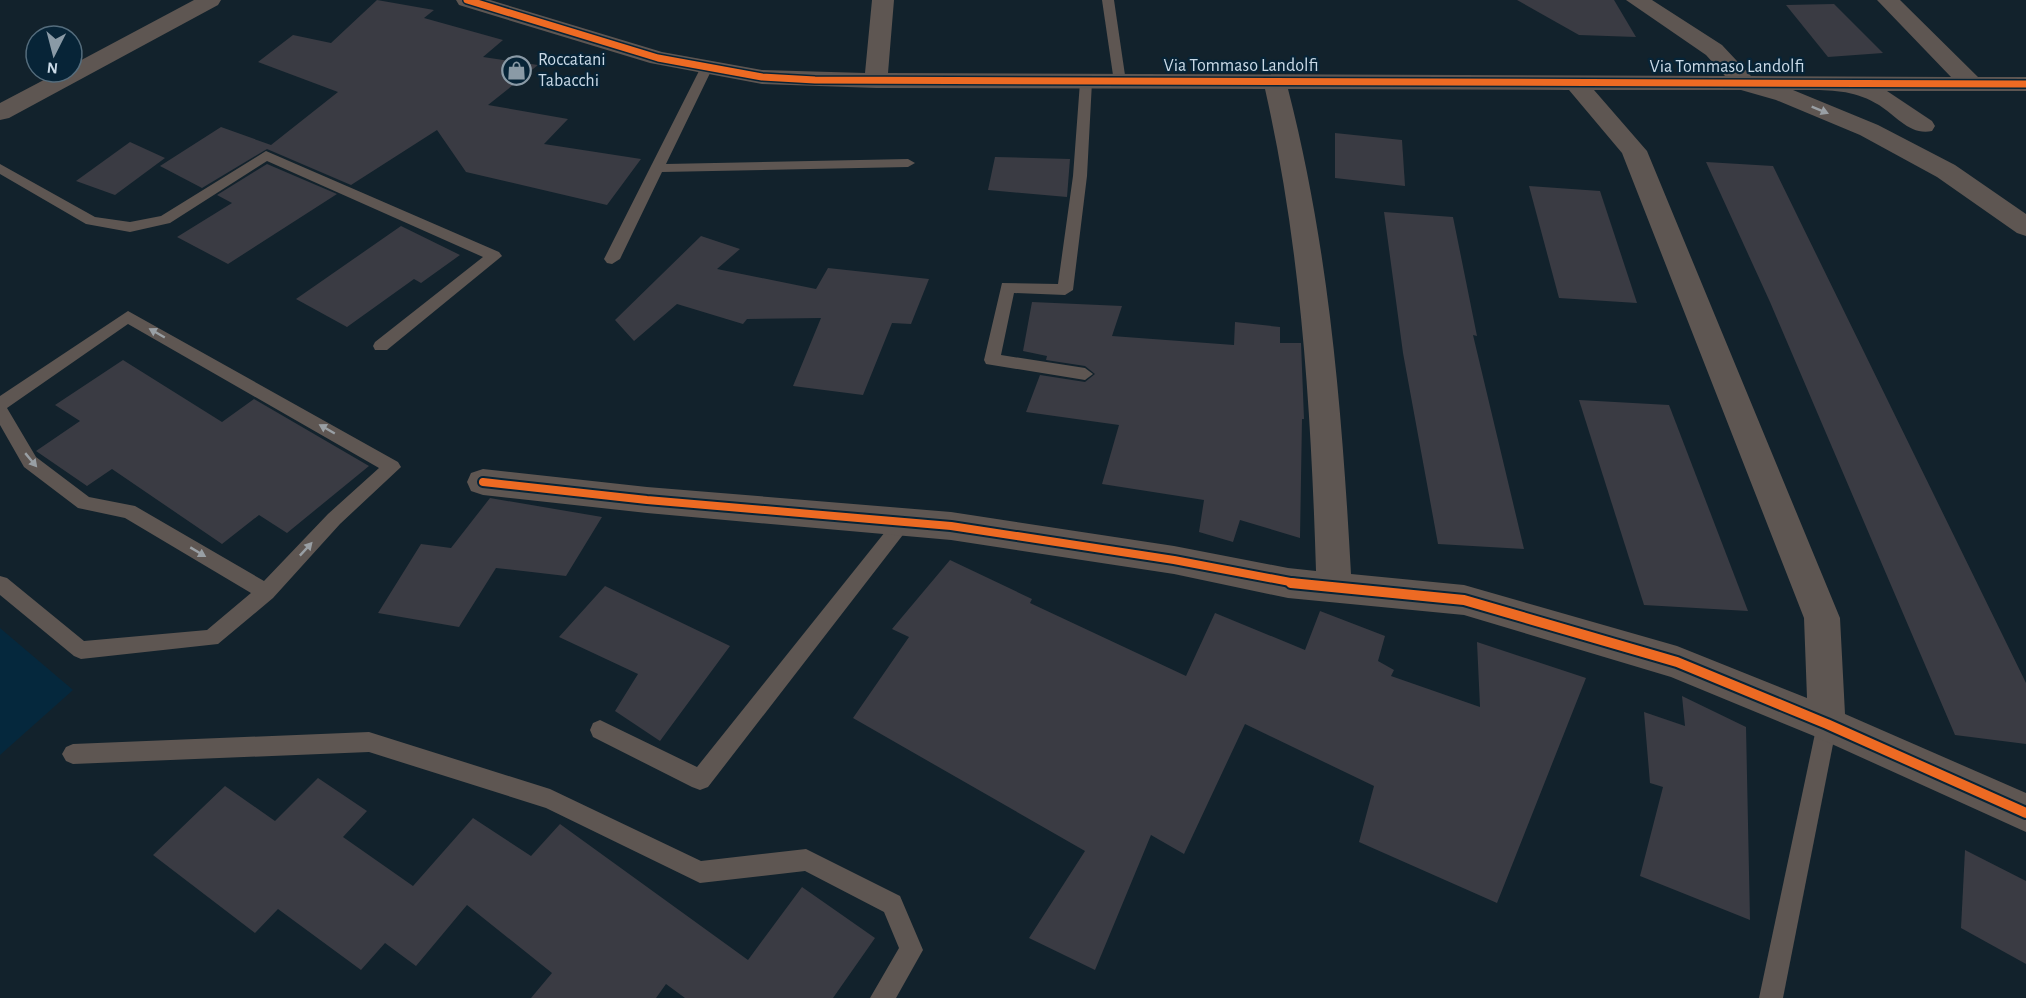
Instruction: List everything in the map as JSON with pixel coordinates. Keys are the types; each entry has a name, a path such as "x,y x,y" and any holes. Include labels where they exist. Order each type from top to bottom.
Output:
{"street":[{"path":"0,113 210,0"},
{"path":"876,81 883,0"},
{"path":"1637,0 1714,50 1745,84 1784,95 1869,130 1946,171 2026,226"},
{"path":"1888,0 1972,84"},
{"name":"Via Tommaso Landolfi","path":"476,1 658,58 706,69 762,77 876,81 2026,84"},
{"path":"1275,82 1293,150 1323,376 1334,587"},
{"path":"1869,130 1840,98 1851,82 1886,99 1923,126 1946,171"},
{"path":"1576,83 1634,150 1822,618 1827,724"},
{"path":"1923,126 1943,84"},
{"path":"483,482 951,526 1174,560 1288,583 1464,600 1677,662 1827,724 2026,813"}],"lane":[{"path":"1108,0 1120,82"},
{"path":"612,259 706,69"},
{"path":"1085,374 992,360 1007,287 1065,290 1080,176 1086,82"},
{"path":"0,168 91,220 130,228 165,220 266,155 494,256 381,346"},
{"path":"657,168 908,163"},
{"path":"0,404 128,317 392,467 334,519 266,591 211,638 81,650 0,584"},
{"path":"0,411 30,462 84,503 129,511 266,591"},
{"path":"600,730 700,780 903,522"},
{"path":"1771,998 1827,724"},
{"path":"73,754 369,742 550,799 700,872 806,860 892,904 911,950 882,998"}],"shaded area":[{"path":"0,628 73,690 0,755"}],"building":[{"path":"377,0 434,10 424,18 503,40 483,57 538,65 488,105 568,119 544,144 641,159 607,205 466,172 437,130 351,185 267,149 202,188 160,166 221,127 271,145 338,92 258,62 293,35 331,43"},
{"path":"1517,0 1614,0 1636,37 1579,35"},
{"path":"1834,4 1883,53 1828,57 1786,5"},
{"path":"1335,133 1402,140 1405,186 1335,178"},
{"path":"130,142 165,158 115,195 76,181"},
{"path":"995,157 1070,159 1067,197 988,190"},
{"path":"1706,162 1773,166 2026,683 2026,744 1955,735 1770,302"},
{"path":"267,164 337,194 228,264 177,237 232,203 217,195"},
{"path":"1529,186 1600,191 1637,303 1559,298"},
{"path":"1384,212 1453,217 1477,336 1473,335 1524,549 1438,544 1403,353"},
{"path":"401,226 460,255 421,283 414,279 347,327 296,299"},
{"path":"701,236 740,249 717,269 816,289 828,268 929,279 911,324 892,323 863,395 793,386 821,318 747,319 743,324 677,304 634,341 615,320"},
{"path":"1032,302 1122,306 1112,336 1234,345 1235,322 1280,327 1280,343 1301,343 1304,419 1302,419 1300,538 1240,520 1233,542 1199,532 1204,500 1102,484 1119,425 1026,412 1040,375 1085,382 1095,374 1085,366 1046,360 1047,356 1023,351"},
{"path":"123,360 222,422 254,399 369,466 287,533 259,515 222,544 112,469 87,486 36,451 80,421 55,405"},
{"path":"1579,400 1669,405 1748,611 1644,605"},
{"path":"490,498 602,517 566,576 496,568 459,627 378,613 421,544 451,548"},
{"path":"950,560 1032,599 1030,603 1186,676 1215,613 1305,650 1320,611 1385,636 1378,661 1394,670 1391,676 1480,707 1477,642 1586,678 1497,903 1359,842 1374,786 1245,724 1184,854 1151,835 1095,970 1029,938 1085,851 853,718 909,637 892,629"},
{"path":"605,586 730,646 660,741 615,711 638,674 559,637"},
{"path":"1682,696 1746,727 1750,920 1640,876 1663,787 1650,783 1644,712 1685,726"},
{"path":"318,778 367,811 343,837 413,886 473,818 531,856 560,824 748,960 802,887 875,938 833,998 685,998 666,984 656,998 531,998 552,973 467,905 416,966 385,943 361,970 278,909 255,933 153,855 225,786 275,821"},
{"path":"1965,850 2026,881 2026,964 1961,928"}],"cycle path":[{"path":"467,0 658,58 762,77 815,80 2026,84"},
{"path":"483,482 647,500 951,526 1174,560 1288,583 1464,600 1677,662 1827,724 2026,813"}],"place":[{"name":"Roccatani Tabacchi","path":"517,70"}]}
